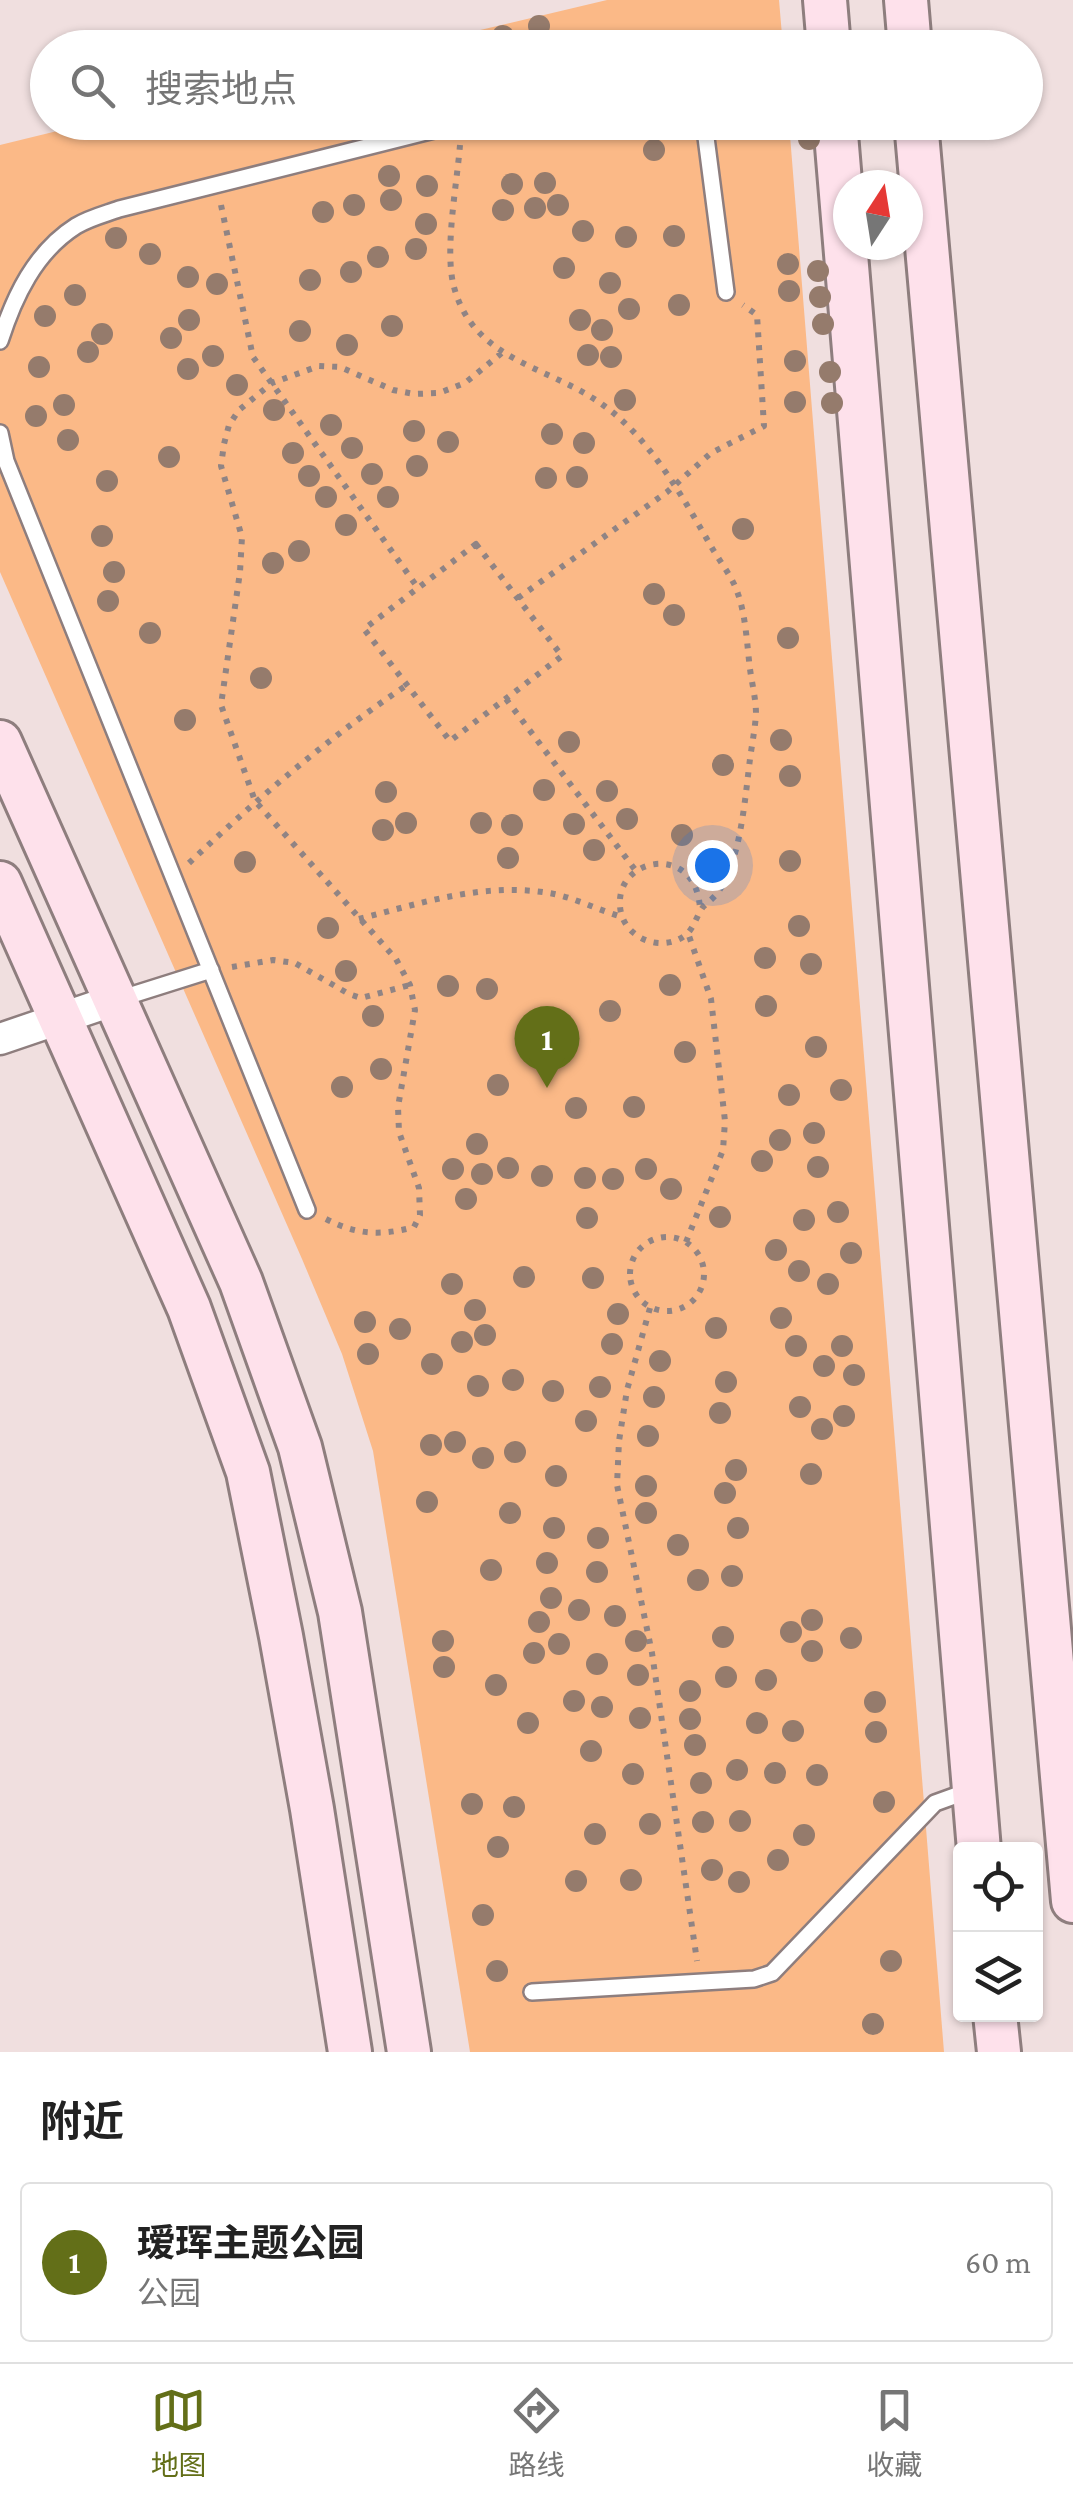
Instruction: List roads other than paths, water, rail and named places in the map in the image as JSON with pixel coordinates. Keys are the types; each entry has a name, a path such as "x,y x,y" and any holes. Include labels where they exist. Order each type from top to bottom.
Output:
{"main road":[{"path":"825,0 828,30"},
{"path":"906,0 908,30"},
{"path":"836,140 978,1842"},
{"path":"918,140 1073,1901"},
{"path":"0,742 241,1282 300,1447 340,1612 409,2052"},
{"path":"0,883 188,1308 248,1472 305,1770 350,2052"},
{"path":"996,2022 999,2052"}],"street":[{"path":"0,1038 115,1000"}],"lane":[{"path":"0,341 11,307 32,270 55,241 79,224 120,209 396,140"},
{"path":"706,140 726,292"},
{"path":"0,433 6,462 308,1210"},
{"path":"115,1000 211,970"},
{"path":"532,1992 754,1979 772,1974 935,1803 974,1790"}],"place":[{"name":"瑷珲主题公园","path":"547,1088"}]}
